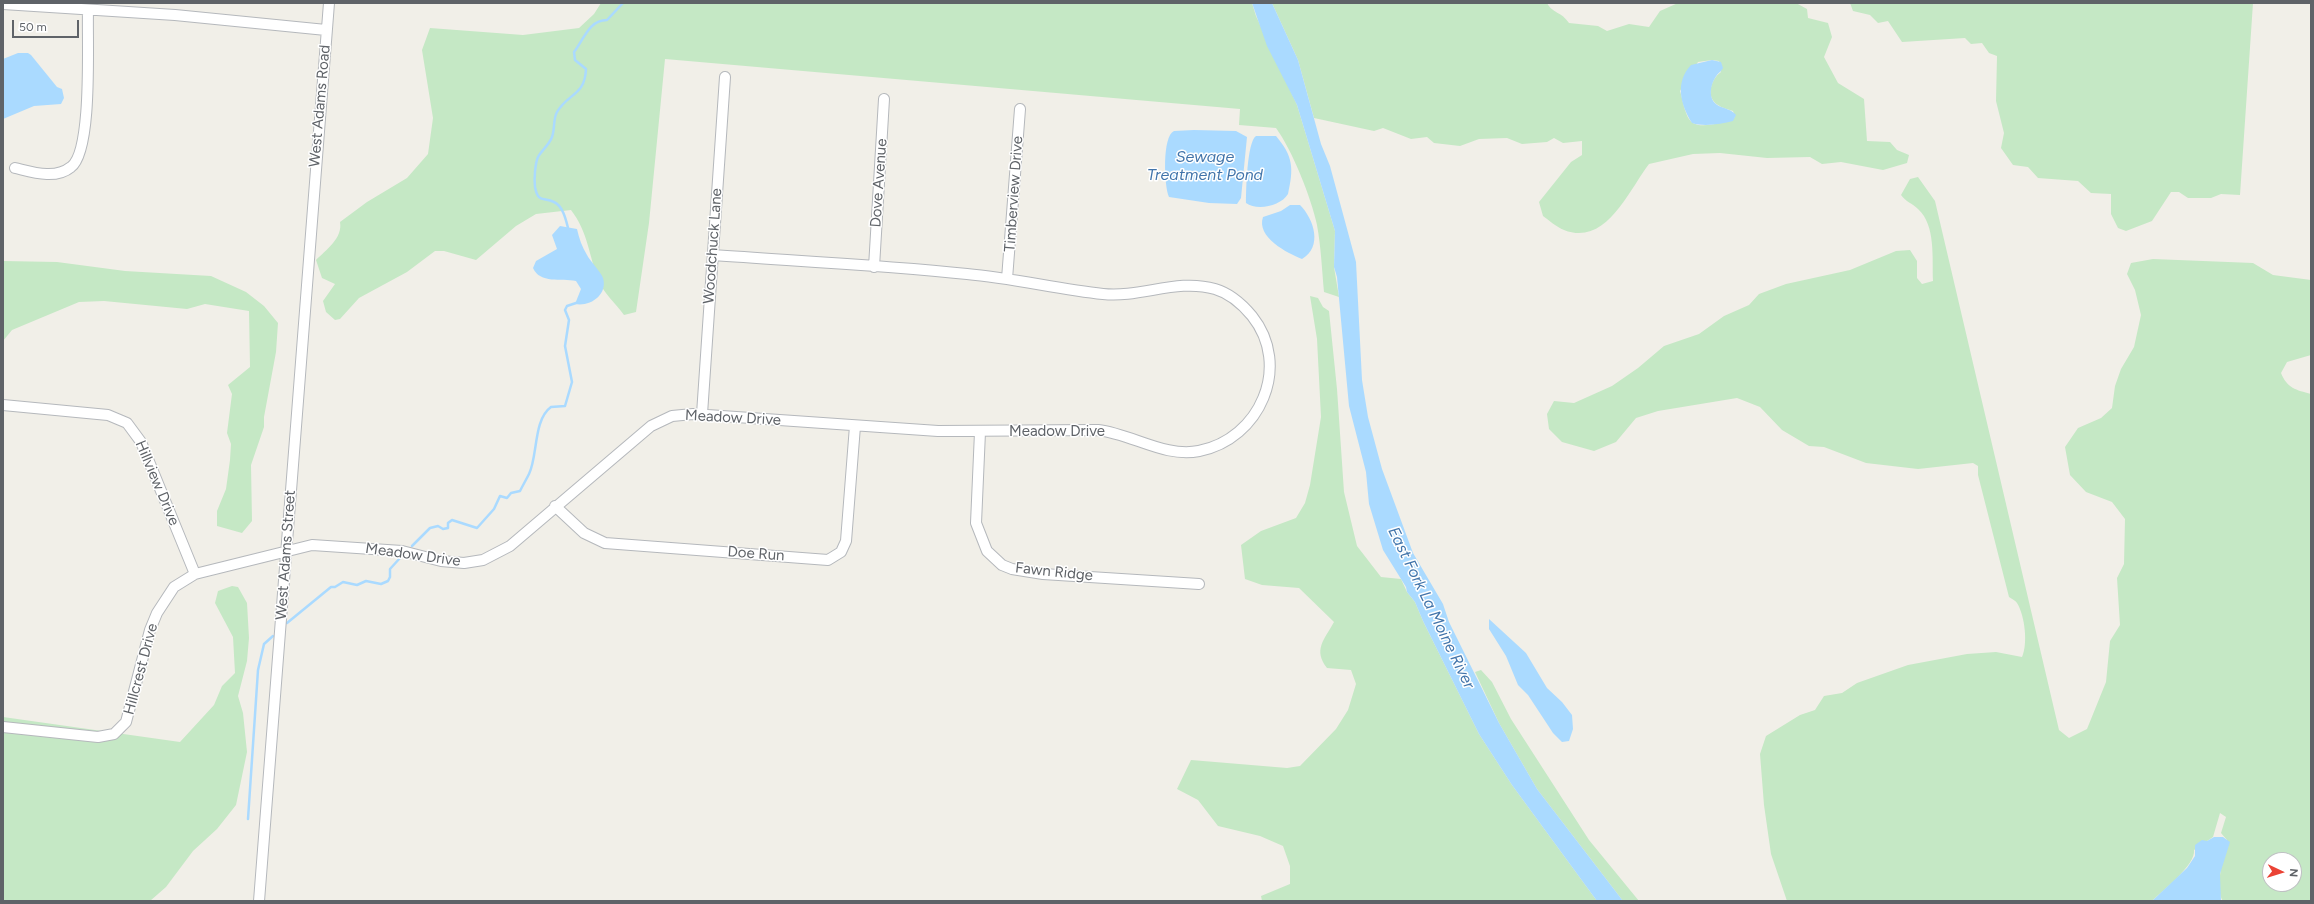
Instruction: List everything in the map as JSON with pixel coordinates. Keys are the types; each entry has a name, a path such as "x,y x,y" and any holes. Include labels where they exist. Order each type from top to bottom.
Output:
{"street":[{"name":"West Adams Road","path":"312,208 328,3"},
{"path":"3,4 175,15 326,30"},
{"path":"15,168 36,174 57,173 71,167 81,153 88,77 88,10"},
{"name":"Woodchuck Lane","path":"702,414 725,78"},
{"name":"Dove Avenue","path":"874,267 884,99"},
{"name":"Timberview Drive","path":"1007,279 1020,109"},
{"name":"West Adams Street","path":"258,901 312,208"},
{"name":"Meadow Drive","path":"286,552 312,545 402,552 441,561 464,563 477,562 490,558 510,546 555,506 651,426 672,416 702,414 855,426 980,432 1098,430 1119,434 1175,452 1200,451 1219,446 1242,431 1258,412 1268,383 1268,352 1261,329 1248,311 1238,301 1220,291 1198,286 1180,285 1112,295 966,274 713,255"},
{"name":"Hillview Drive","path":"3,405 108,415 127,423 141,442 195,574"},
{"name":"Doe Run","path":"555,506 584,533 605,543 828,560 841,552 846,542 855,426"},
{"name":"Fawn Ridge","path":"980,432 976,523 987,551 1002,565 1012,569 1043,574 1199,584"},
{"name":"Hillcrest Drive","path":"3,727 98,737 109,736 119,731 128,717 145,648 157,613 174,587 195,574 286,552"}],"green space":[{"path":"601,3 1252,3 1256,16 1297,105 1335,231 1334,267 1339,297 1324,292 1317,225 1306,188 1288,148 1276,128 1239,125 1240,109 665,59 649,223 636,312 624,315 603,289 598,280 585,235 577,218 571,210 536,214 516,226 476,260 444,251 435,251 407,272 359,298 340,319 335,320 326,312 323,301 335,284 322,278 316,260 333,243 339,233 340,222 367,202 407,178 428,154 433,118 422,50 430,28 523,35 579,28 594,14"},
{"path":"1272,3 1547,3 1549,7 1563,16 1569,23 1598,26 1607,31 1629,24 1649,27 1660,11 1678,3 1796,3 1807,9 1808,18 1828,23 1832,37 1824,57 1838,83 1864,99 1867,141 1890,142 1897,150 1909,155 1907,163 1883,170 1841,162 1822,164 1810,157 1767,158 1720,153 1693,154 1649,164 1615,213 1592,231 1579,233 1561,229 1543,216 1539,202 1571,162 1582,155 1582,141 1563,143 1554,138 1547,142 1522,144 1507,138 1479,139 1460,146 1434,143 1427,137 1411,139 1383,128 1374,131 1314,118 1298,60","holes":["1712,60 1719,61 1721,72 1712,83 1712,97 1714,102 1723,108 1733,111 1735,117 1714,124 1697,125 1690,121 1680,91 1698,62"]},
{"path":"1850,3 2253,3 2240,195 2221,194 2211,198 2188,198 2179,192 2171,192 2152,221 2126,231 2118,228 2111,214 2111,194 2091,193 2078,181 2038,178 2028,167 2013,165 2001,148 2004,133 1996,101 1997,56 1989,53 1982,43 1971,44 1965,38 1902,42 1888,21 1878,23 1870,15 1853,11"},
{"path":"1918,177 1935,201 2059,730 2069,738 2087,729 2106,682 2110,641 2120,625 2117,578 2124,564 2125,519 2112,502 2086,492 2070,475 2065,447 2078,428 2101,418 2112,408 2115,386 2121,369 2134,347 2141,315 2135,290 2127,274 2131,263 2153,259 2253,263 2273,275 2311,280 2311,355 2287,362 2281,373 2286,382 2293,388 2311,394 2311,901 2223,901 2220,896 2219,889 2222,863 2227,840 2221,833 2226,817 2220,813 2213,837 2194,850 2190,863 2152,901 1787,901 1771,854 1764,805 1760,754 1766,736 1800,715 1815,710 1824,696 1842,693 1857,683 1908,665 1967,654 1996,652 2022,657 2025,645 2024,622 2017,603 2009,597 1978,475 1978,466 1973,463 1918,469 1866,463 1824,447 1809,446 1782,430 1760,407 1737,398 1658,411 1636,418 1616,442 1594,451 1562,442 1549,429 1547,414 1554,401 1574,403 1612,386 1638,368 1664,346 1699,334 1724,316 1749,305 1759,294 1786,284 1850,270 1896,251 1910,250 1917,261 1917,278 1922,284 1933,281 1933,253 1928,224 1918,209 1901,195 1910,179"},
{"path":"3,261 57,262 125,271 211,276 246,292 264,306 278,323 276,352 264,417 264,427 251,465 252,521 242,533 217,526 217,511 226,489 230,460 231,444 227,433 232,394 228,385 250,367 249,311 205,304 187,309 104,301 79,302 12,330 3,341"},
{"path":"1310,296 1318,298 1323,307 1329,311 1337,389 1344,492 1357,546 1381,577 1401,579 1407,592 1415,602 1479,734 1512,785 1597,901 1262,901 1261,896 1290,884 1290,866 1283,846 1260,836 1218,826 1198,800 1177,789 1191,760 1287,768 1300,766 1336,729 1348,710 1356,684 1351,670 1327,668 1323,662 1320,650 1334,622 1299,588 1262,585 1245,579 1241,545 1261,531 1296,518 1305,503 1310,485 1321,417 1317,339"},
{"path":"232,586 238,587 247,603 249,638 247,661 238,696 243,713 247,752 236,805 217,829 193,851 166,887 150,901 3,901 3,717 180,742 214,705 222,686 235,673 233,637 215,603 218,591"},
{"path":"1481,670 1492,682 1511,719 1589,840 1639,901 1623,901 1537,789 1499,723 1475,672"}],"water":[{"name":"East Fork La Moine River","path":"1252,3 1272,3 1298,60 1321,144 1330,166 1356,262 1362,380 1368,417 1382,469 1413,553 1443,604 1449,622 1499,723 1537,789 1623,901 1597,901 1512,785 1479,734 1415,602 1407,592 1406,587 1383,550 1369,504 1366,472 1349,406 1337,277 1334,267 1335,231 1297,105 1267,46"},
{"path":"18,53 28,53 31,55 57,87 62,89 64,98 61,104 34,106 3,119 3,59"},
{"path":"1712,60 1721,62 1723,68 1717,75 1711,87 1711,96 1715,103 1730,110 1736,115 1733,121 1712,125 1692,123 1682,101 1681,86 1683,79 1691,65"},
{"name":"Sewage Treatment Pond","path":"1174,131 1236,131 1247,137 1241,198 1237,204 1209,203 1169,197 1165,173 1167,142 1170,135"},
{"name":"Sewage Treatment Pond","path":"1256,136 1276,136 1286,150 1291,163 1291,177 1288,194 1280,202 1262,207 1256,207 1246,203 1249,157 1253,140"},
{"name":"Sewage Treatment Pond","path":"1290,205 1300,205 1309,218 1314,233 1313,247 1309,254 1302,259 1289,253 1274,243 1264,231 1262,224 1263,217 1281,211"},
{"path":"560,226 577,229 585,252 603,278 603,290 592,302 586,304 575,304 581,289 576,281 546,278 536,273 533,268 536,261 557,249 552,235"},
{"path":"1489,619 1526,653 1547,688 1562,702 1572,715 1573,729 1569,741 1562,742 1553,733 1528,695 1518,685 1506,656 1489,629"},
{"path":"2214,837 2223,837 2230,842 2220,874 2221,901 2152,901 2187,868 2195,856 2195,845 2202,840 2207,841"}],"waterway":[{"path":"568,228 564,214 560,207 554,202 542,199 536,192 535,167 538,157 552,137 557,112 583,84 586,69 575,60 574,52 591,27 596,23 607,20 623,3"},
{"path":"412,546 430,528 438,526 443,529 448,528 448,523 452,520 477,528 494,509 500,496 507,498 511,493 520,491 532,466 541,420 551,407 565,406 572,382 565,346 569,320 565,310 567,306 576,303"},
{"path":"287,623 331,587 335,587 343,582 357,585 366,581 381,584 388,581 390,577 390,569 400,558"},
{"path":"248,819 258,670 264,644 273,636"}]}
